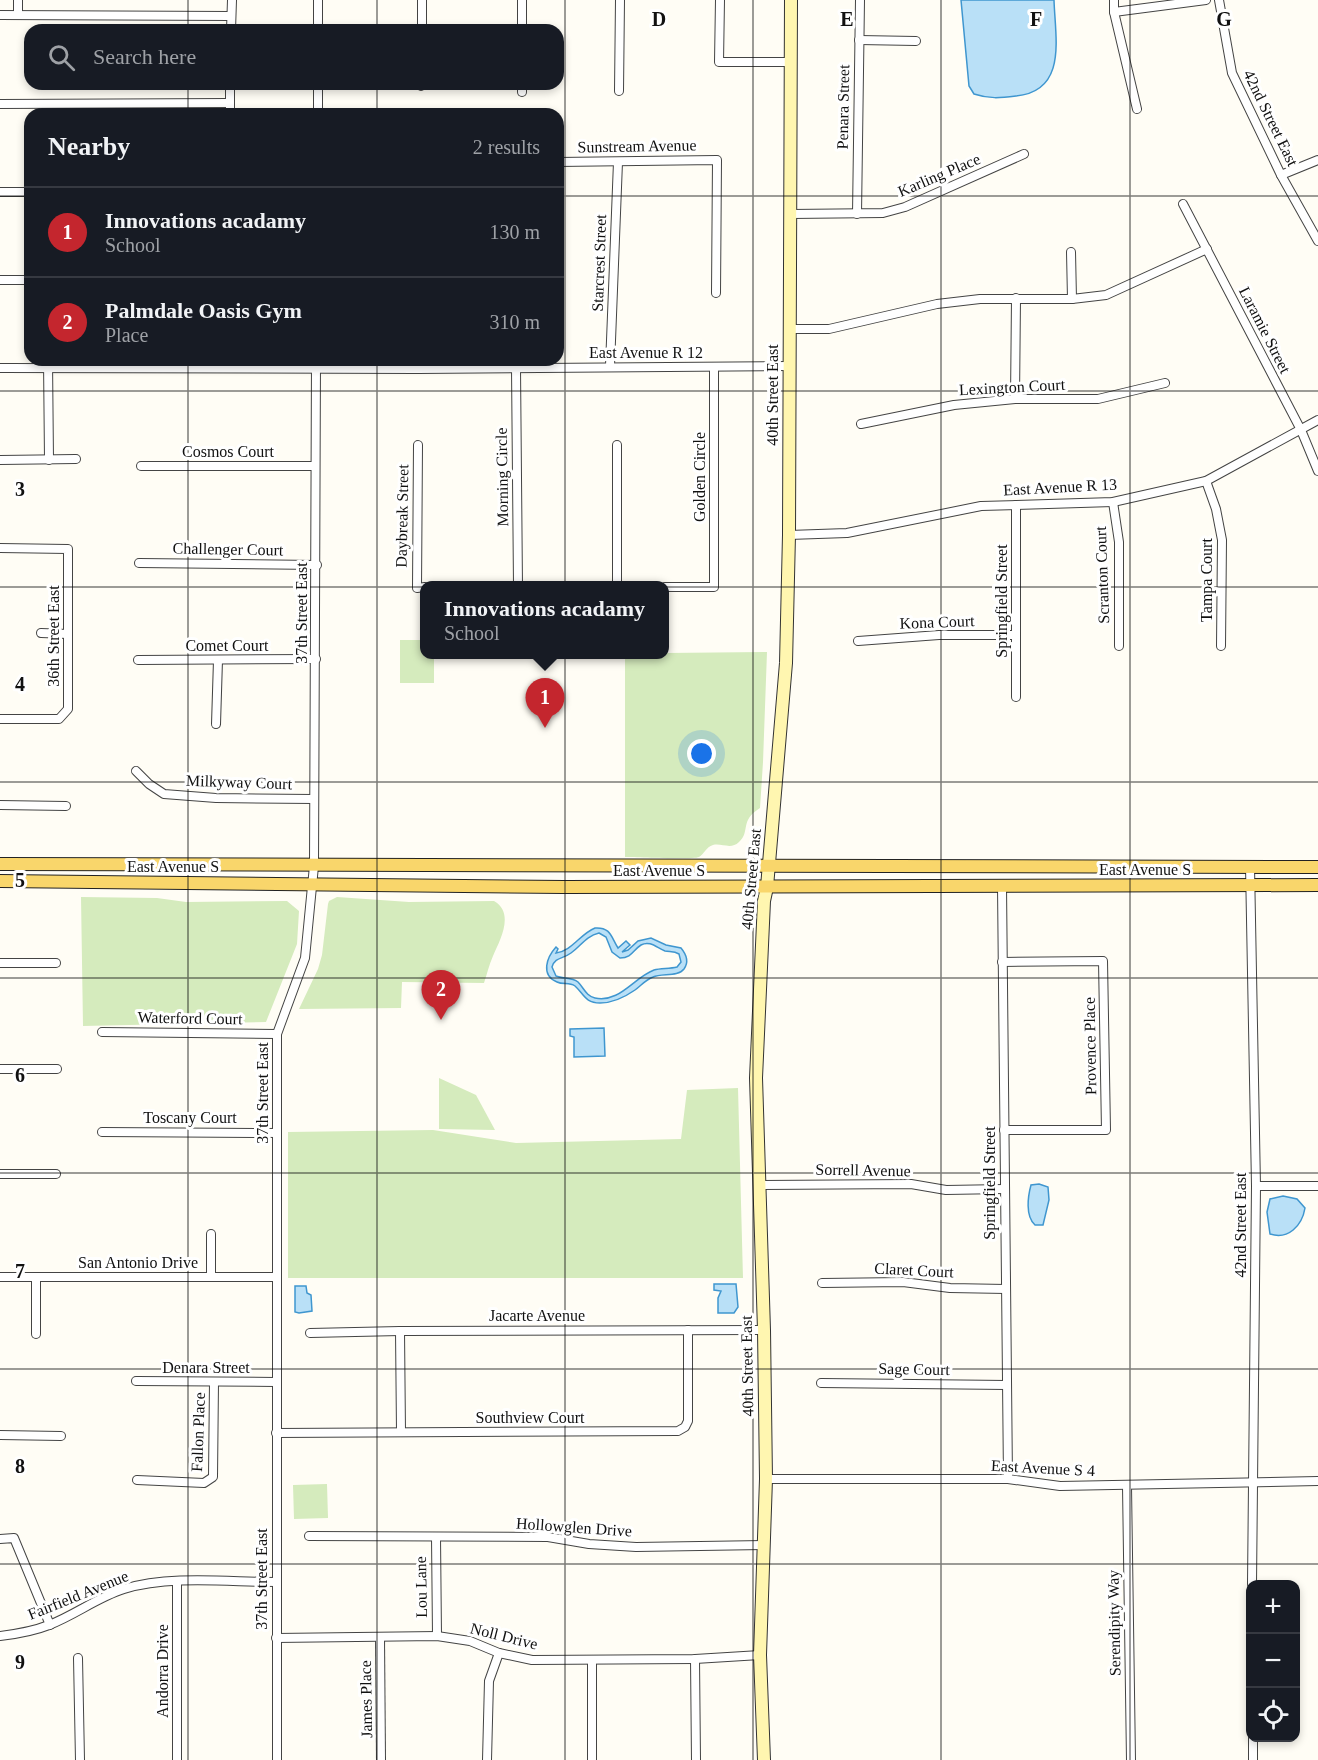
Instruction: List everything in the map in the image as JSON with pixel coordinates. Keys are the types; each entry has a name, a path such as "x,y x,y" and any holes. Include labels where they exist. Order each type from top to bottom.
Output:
{"main road":[{"name":"40th Street East","path":"764,1760 760,1655 766,1479 756,1047 764,901 769,867 786,663 789,535 791,0"},
{"name":"East Avenue S","path":"0,864 1318,867"},
{"name":"East Avenue S","path":"0,882 767,887 1318,885"}],"street":[{"path":"18,0 18,15"},
{"path":"231,24 232,0"},
{"path":"318,0 318,24"},
{"path":"422,0 422,24"},
{"path":"522,0 522,24"},
{"path":"619,91 620,0"},
{"path":"720,0 719,62 791,62"},
{"name":"Penara Street","path":"856,214 860,0"},
{"path":"1114,0 1114,12 1137,108"},
{"path":"1114,12 1206,0"},
{"name":"42nd Street East","path":"1219,0 1232,73 1281,175 1318,241"},
{"path":"0,15 231,16"},
{"path":"860,40 916,41"},
{"path":"230,90 230,108"},
{"path":"318,90 318,108"},
{"path":"0,104 230,103"},
{"name":"Karling Place","path":"791,214 883,213 905,207 1024,154"},
{"name":"Sunstream Avenue","path":"564,162 717,160 716,293"},
{"path":"1281,175 1318,160"},
{"name":"Starcrest Street","path":"610,366 618,162"},
{"path":"0,192 24,192"},
{"name":"Laramie Street","path":"1183,204 1300,430 1318,471"},
{"path":"789,329 829,329 937,304 980,299 1072,299 1106,295 1207,249"},
{"path":"1071,252 1072,299"},
{"path":"0,280 24,280"},
{"path":"1015,399 1016,298"},
{"name":"East Avenue R 12","path":"0,368 24,366"},
{"path":"48,366 50,460"},
{"name":"37th Street East","path":"277,1760 278,1034 305,958 314,866 316,366"},
{"name":"East Avenue R 12","path":"467,366 516,368 788,366"},
{"name":"Golden Circle","path":"669,587 714,587 714,367"},
{"name":"Morning Circle","path":"516,368 518,581"},
{"name":"Lexington Court","path":"861,424 954,405 1015,399 1098,399 1165,383"},
{"name":"East Avenue R 13","path":"789,535 847,533 981,506 1113,502 1206,481 1318,420"},
{"name":"Daybreak Street","path":"418,445 421,581"},
{"path":"617,445 617,581"},
{"path":"0,460 76,459"},
{"name":"Cosmos Court","path":"141,466 315,466"},
{"name":"Tampa Court","path":"1206,481 1216,509 1222,540 1221,646"},
{"name":"Scranton Court","path":"1113,502 1119,542 1119,646"},
{"name":"Springfield Street","path":"1016,505 1016,697"},
{"name":"36th Street East","path":"0,548 68,549 68,709 58,719 0,719"},
{"name":"Challenger Court","path":"139,563 316,565"},
{"path":"41,633 68,633"},
{"name":"Kona Court","path":"858,641 939,634 1017,635"},
{"name":"Comet Court","path":"138,660 315,659"},
{"path":"216,724 218,660"},
{"name":"Milkyway Court","path":"136,771 164,794 216,798 314,799"},
{"path":"0,806 66,806"},
{"name":"42nd Street East","path":"1250,866 1256,1186 1252,1580"},
{"name":"Springfield Street","path":"1002,886 1008,1479"},
{"name":"Provence Place","path":"1002,963 1103,961 1106,1130 1004,1130"},
{"path":"0,963 56,963"},
{"name":"Waterford Court","path":"102,1032 278,1034"},
{"path":"0,1069 57,1069"},
{"name":"Toscany Court","path":"102,1132 277,1133"},
{"path":"0,1174 56,1174"},
{"name":"Sorrell Avenue","path":"758,1185 911,1184 946,1190 1004,1189"},
{"path":"1256,1186 1318,1186"},
{"path":"211,1234 211,1277"},
{"name":"San Antonio Drive","path":"0,1276 277,1277"},
{"path":"36,1277 36,1334"},
{"name":"Claret Court","path":"822,1283 903,1282 951,1288 1005,1288"},
{"name":"Southview Court","path":"276,1433 678,1431 685,1427 688,1421 688,1330"},
{"name":"Jacarte Avenue","path":"309,1333 764,1330"},
{"path":"400,1331 401,1432"},
{"name":"Denara Street","path":"136,1381 276,1382"},
{"name":"Fallon Place","path":"137,1480 204,1483 213,1477 214,1382"},
{"name":"Sage Court","path":"821,1383 1007,1385"},
{"path":"0,1435 60,1436"},
{"name":"East Avenue S 4","path":"766,1479 1008,1479 1060,1486 1318,1480"},
{"name":"Serendipity Way","path":"1127,1486 1131,1760"},
{"name":"Hollowglen Drive","path":"309,1536 548,1537 589,1544 636,1547 764,1545"},
{"name":"Lou Lane","path":"436,1537 437,1636"},
{"path":"0,1539 14,1538 50,1624"},
{"name":"Andorra Drive","path":"177,1582 177,1760"},
{"name":"Fairfield Avenue","path":"0,1636 29,1632 124,1589 155,1583 276,1582"},
{"name":"Noll Drive","path":"276,1638 437,1636 470,1641 499,1653 532,1660 695,1659 760,1655"},
{"name":"James Place","path":"380,1637 381,1760"},
{"path":"487,1760 489,1681 499,1653"},
{"path":"78,1658 80,1760"},
{"path":"695,1659 696,1760"},
{"path":"592,1661 592,1760"},
{"path":"1253,1742 1253,1760"}],"green space":[{"path":"400,640 420,640 420,659 434,659 434,683 400,683"},
{"path":"767,652 760,808 750,817 742,838 733,846 711,846 699,857 694,858 625,857 625,659 669,659 669,653"},
{"path":"81,897 157,898 186,902 287,901 299,911 297,944 266,1022 83,1026"},
{"path":"337,897 409,902 494,901 504,912 505,919 484,983 402,982 401,1008 299,1009 318,969 322,955 329,901"},
{"path":"439,1078 476,1095 495,1130 439,1129"},
{"path":"738,1088 743,1278 288,1278 288,1132 433,1130 516,1143 681,1139 687,1090"},
{"path":"327,1484 328,1518 294,1519 293,1485"}],"water":[{"path":"961,0 1054,0 1055,60 1044,84 1033,92 1016,96 995,98 974,94 969,86"},
{"path":"595,928 604,929 618,948 626,941 630,945 622,952 638,941 651,938 666,945 681,948 686,958 686,966 678,973 650,978 631,993 618,999 595,1003 585,997 575,986 552,979 547,970 548,961 556,947 558,949 556,953 562,952","holes":["599,933 606,937 612,952 620,958 627,957 641,945 647,943 679,954 681,962 677,967 654,970 619,993 604,999 589,996 576,980 556,976 552,967 557,960 571,953 594,934"]},
{"path":"604,1028 605,1056 574,1057 574,1037 570,1036 570,1029"},
{"path":"1039,1184 1048,1187 1049,1200 1043,1225 1035,1225 1030,1216 1028,1200 1031,1185"},
{"path":"1283,1196 1297,1199 1305,1208 1303,1215 1297,1226 1288,1233 1270,1234 1267,1212 1270,1199"},
{"path":"714,1284 736,1284 738,1307 734,1313 718,1313 718,1298 721,1291 714,1290"},
{"path":"295,1286 306,1286 307,1293 311,1295 312,1311 295,1312"}],"place":[{"name":"Innovations acadamy","path":"545,728"},
{"name":"Palmdale Oasis Gym","path":"441,1020"}]}
